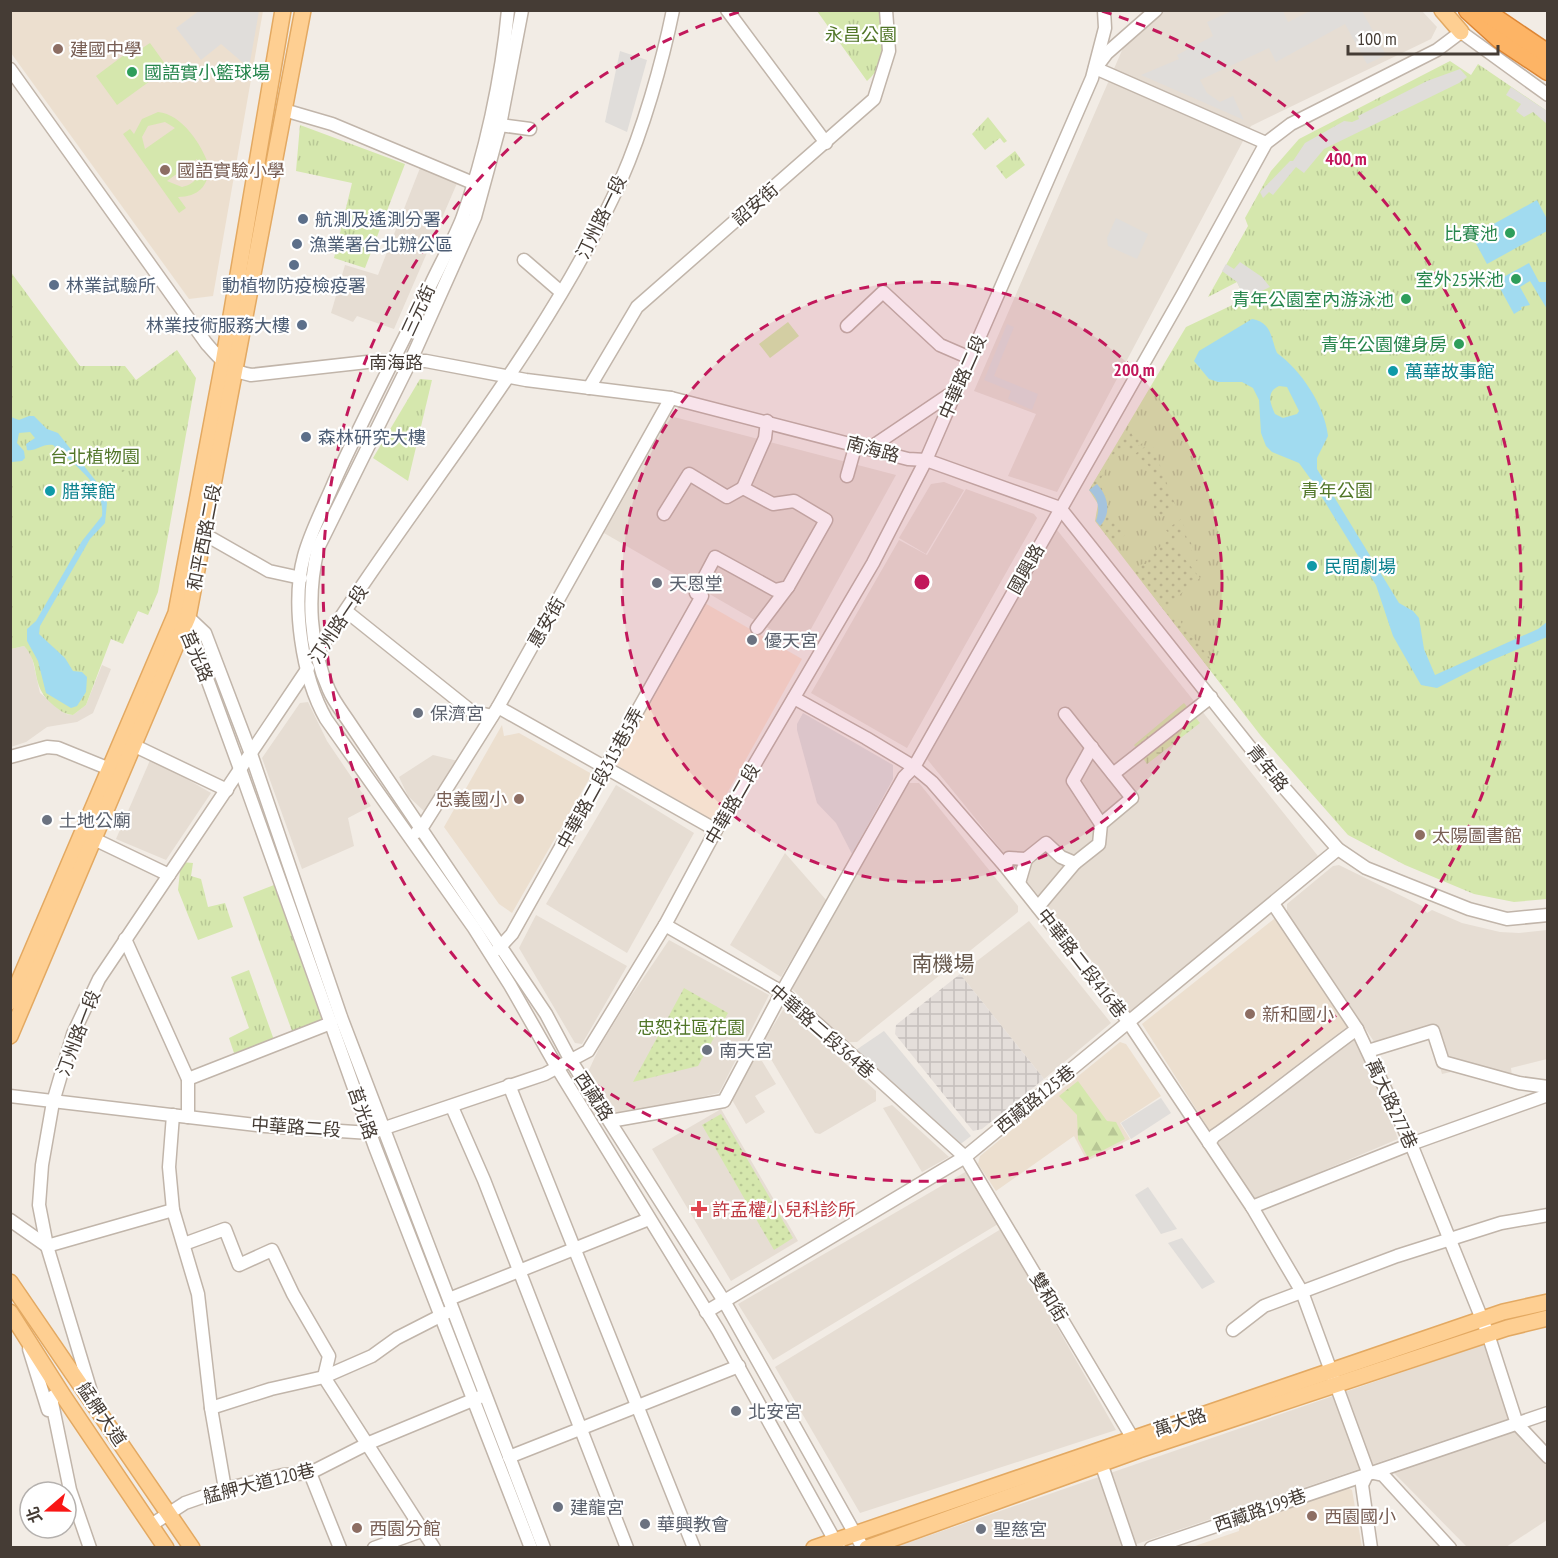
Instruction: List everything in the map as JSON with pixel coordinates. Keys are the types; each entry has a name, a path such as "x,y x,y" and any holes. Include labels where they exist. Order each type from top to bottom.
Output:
{"highway":[{"path":"1468,10 1500,39 1548,71"},
{"path":"1483,10 1548,54"}],"main road":[{"name":"和平西路二段","path":"10,1002 183,619 223,363 283,10"},
{"name":"和平西路二段","path":"10,1036 94,839 116,771 135,746 183,619 204,534 236,372 303,10"},
{"path":"1442,10 1461,32"},
{"name":"艋舺大道","path":"10,1282 93,1399 192,1548"},
{"name":"萬大路","path":"814,1548 837,1544 855,1533 1132,1437 1238,1404 1331,1370 1481,1320 1548,1302"},
{"name":"艋舺大道","path":"10,1312 64,1397 166,1548"},
{"name":"萬大路","path":"865,1548 1101,1464 1488,1334 1548,1318"}],"street":[{"name":"三元街","path":"306,670 301,629 303,557 360,424 394,360 461,220 473,183 506,37 508,10"},
{"name":"三元街","path":"318,652 313,629 311,591 318,548 411,360 475,217 500,125 522,10"},
{"name":"汀州路一段","path":"93,1399 47,1246 39,1205 42,1165 53,1102 74,1034 99,980 125,939 346,611 459,450 561,292 622,179 661,58 673,10"},
{"path":"727,10 826,143"},
{"name":"詔安街","path":"590,388 637,307 874,99 889,51 886,10"},
{"name":"中華路二段","path":"10,1096 265,1126 377,1132 558,1069 588,1051 616,1009 627,985 665,925 716,830 873,563 926,460 1095,68 1105,28 1104,10"},
{"path":"1156,10 1107,53 1095,68 1266,143"},
{"path":"1461,32 1548,95"},
{"name":"國興路","path":"610,1121 724,1101 782,992 904,777 914,767 1184,294 1266,143 1291,124 1437,50 1461,32"},
{"path":"10,69 196,330 223,363 236,372"},
{"path":"284,110 332,124 473,183"},
{"path":"500,125 530,129"},
{"path":"524,260 561,292"},
{"path":"847,326 883,292 940,345 970,358"},
{"name":"南海路","path":"236,372 250,375 411,360 507,376 671,398 908,459 926,460 1060,508"},
{"path":"870,448 957,389"},
{"name":"惠安街","path":"408,837 421,829 495,711 671,398"},
{"path":"664,514 689,474 727,497 743,488 765,438 767,421"},
{"path":"847,476 856,444"},
{"path":"743,488 773,504 794,501 826,520 788,587 757,628"},
{"name":"青年路","path":"1060,508 1264,765 1338,849 1365,868 1469,909 1507,919 1548,915"},
{"path":"204,534 269,571 301,578"},
{"name":"中華路二段315巷5弄","path":"493,958 501,944 512,934 606,768 699,594 715,557 776,590 788,587"},
{"path":"346,611 471,711 495,711 606,768 716,830"},
{"name":"莒光路","path":"183,619 206,633 251,754 377,1132 447,1308"},
{"name":"莒光路","path":"183,619 240,769 331,1023 447,1308 531,1548"},
{"name":"西藏路","path":"318,652 330,692 546,1014 571,1061 724,1301 865,1548"},
{"name":"西藏路","path":"306,670 316,702 326,719 493,958 739,1366 837,1544"},
{"path":"1113,774 1211,697"},
{"name":"中華路二段416巷","path":"794,698 914,767 932,782 1019,883 1130,1023 1252,1207 1302,1292 1368,1472"},
{"path":"1065,714 1132,798 1101,824"},
{"path":"135,746 227,790"},
{"path":"10,757 47,747 58,748 116,771"},
{"path":"1038,908 1075,863 1099,844 1101,824 1073,781 1092,747"},
{"path":"94,839 169,875"},
{"path":"1019,883 1026,859 1046,843 1061,857 1075,863"},
{"name":"西藏路125巷","path":"706,1312 965,1157 1338,849"},
{"path":"1005,866 1009,858 1026,859"},
{"name":"萬大路277巷","path":"1274,904 1357,1029 1368,1051 1411,1144 1447,1239 1488,1334 1517,1424"},
{"name":"中華路二段364巷","path":"665,925 782,992 965,1157"},
{"path":"125,939 188,1079 188,1117"},
{"path":"188,1079 331,1023"},
{"path":"1209,1143 1214,1136 1263,1103 1287,1081 1357,1029"},
{"path":"1368,1051 1433,1031 1443,1062 1519,1083 1548,1087"},
{"path":"509,1085 694,1548"},
{"path":"1252,1207 1411,1144 1548,1095"},
{"path":"452,1107 627,1548"},
{"path":"173,1115 169,1167 172,1210 198,1294 211,1408 225,1489"},
{"name":"雙和街","path":"965,1157 1132,1437"},
{"path":"10,1220 47,1246 172,1210"},
{"path":"1233,1330 1264,1306 1447,1239 1501,1223 1548,1215"},
{"path":"211,1408 271,1389 324,1377 372,1356 447,1308 519,1272 649,1219"},
{"path":"184,1244 225,1229 239,1265 272,1250 292,1294 328,1356 324,1377 369,1443 434,1548"},
{"path":"21,1327 59,1439"},
{"path":"509,1457 739,1366"},
{"path":"64,1397 55,1395 51,1398 70,1490 90,1548"},
{"name":"莒光路","path":"479,1397 509,1457 544,1548"},
{"name":"艋舺大道120巷","path":"151,1526 185,1503 225,1489 283,1475 310,1473 369,1443 479,1397"},
{"name":"西藏路199巷","path":"1151,1548 1368,1472 1548,1413"},
{"path":"1517,1424 1548,1457"},
{"path":"1101,1464 1130,1548"},
{"path":"1371,1548 1362,1485 1368,1472 1383,1474 1450,1548"},
{"path":"310,1473 340,1548"},
{"path":"374,1548 424,1530"}],"shaded area":[{"path":"200,10 259,11 249,68 221,44 201,60 176,28"},
{"name":"國語實驗小學","path":"10,11 263,11 213,296 189,299 11,53"},
{"path":"1163,11 1422,11 1437,27 1431,39 1251,126 1057,492 1008,476 1036,414 974,391 1123,48"},
{"path":"1232,11 1283,11 1288,22 1310,11 1362,11 1386,55 1367,64 1345,24 1276,62 1269,48 1200,80 1207,93 1220,102 1233,96 1244,120 1141,75 1179,59 1177,55 1213,36 1207,22"},
{"path":"620,51 647,60 627,132 605,122"},
{"path":"1460,69 1467,77 1459,83 1324,149 1304,173 1296,167 1273,195 1269,192 1263,198 1260,192 1290,161 1293,161 1305,143 1344,121 1352,122 1359,119 1358,116 1427,81"},
{"path":"1511,87 1547,111 1547,124 1533,112 1524,117 1516,111 1521,104 1506,95"},
{"path":"420,168 458,181 394,329 357,316 353,322 331,313 345,265 378,275"},
{"path":"1116,218 1148,234 1137,259 1108,246 1107,238"},
{"path":"1240,262 1262,277 1270,287 1245,299 1237,282 1222,271 1226,264 1234,269"},
{"path":"1007,324 1014,327 994,376 1038,394 1032,410 1008,399 1011,391 984,380"},
{"path":"670,416 896,475 801,647 604,533"},
{"path":"944,482 964,490 926,554 899,538 931,484"},
{"path":"966,489 1034,514 1037,518 907,748 811,693 899,540 927,555"},
{"path":"1057,530 1318,856 1193,960 1132,1015 1113,987 927,759"},
{"path":"703,602 802,659 712,820 613,763"},
{"path":"24,646 31,653 40,693 66,714 73,715 86,705 102,665 111,669 93,713 77,722 47,727 26,742 11,747 11,649"},
{"path":"308,702 327,741 371,806 348,818 354,846 302,869 262,758 300,703"},
{"path":"803,713 893,765 893,779 852,854 836,823 817,803 797,730 797,724"},
{"name":"忠義國小","path":"502,725 504,736 519,733 592,774 512,913 499,904 444,827"},
{"path":"433,755 458,761 426,813 408,796 399,777"},
{"path":"151,758 211,793 166,860 116,839"},
{"path":"909,783 919,783 1018,906 1018,912 857,1042 847,1042 792,989"},
{"path":"616,785 694,833 627,953 546,904"},
{"path":"785,853 827,901 781,977 730,945"},
{"path":"1339,865 1422,906 1427,913 1432,910 1462,923 1500,932 1519,933 1547,930 1547,1059 1511,1068 1512,1076 1455,1071 1442,1074 1432,1040 1428,1038 1375,1043 1287,912 1287,904 1333,866"},
{"path":"536,915 627,966 582,1044 575,1043 519,948"},
{"name":"新和國小","path":"1279,915 1352,1023 1210,1131 1142,1024"},
{"path":"1029,921 1111,1023 1044,1079 960,974"},
{"path":"669,940 769,995 719,1093 612,1118 588,1072 600,1046"},
{"path":"960,974 1044,1079 982,1129 973,1131 895,1034 896,1025"},
{"path":"783,1010 786,1010 876,1091 876,1101 820,1134 815,1133 762,1044"},
{"path":"884,1031 971,1136 958,1146 856,1050"},
{"path":"1360,1036 1398,1139 1251,1201 1215,1143"},
{"path":"1120,1042 1126,1044 1161,1096 1120,1123 1130,1139 1087,1161 1074,1136 996,1191 978,1164 980,1156"},
{"path":"752,1061 762,1061 776,1084 755,1096 765,1112 746,1124 731,1098"},
{"path":"1161,1098 1171,1113 1131,1139 1121,1123"},
{"path":"892,1105 949,1157 922,1172 883,1108"},
{"path":"721,1109 798,1241 731,1281 652,1149"},
{"path":"967,1171 998,1224 773,1360 738,1304"},
{"path":"1148,1187 1177,1229 1161,1234 1135,1195"},
{"path":"1001,1229 1116,1430 860,1513 775,1367"},
{"path":"1182,1238 1215,1282 1202,1289 1168,1243"},
{"path":"1484,1344 1510,1418 1128,1547 893,1548"},
{"path":"1516,1431 1547,1466 1547,1520 1506,1547 1467,1547 1393,1472"},
{"name":"西園國小","path":"1348,1488 1352,1490 1362,1547 1192,1547 1239,1531 1239,1526"}],"green space":[{"name":"永昌公園","path":"817,11 883,11 885,49 880,65 867,81"},
{"name":"國語實小籃球場","path":"150,43 168,68 117,105 96,76 132,49 135,53"},
{"name":"青年公園","path":"1450,61 1471,75 1478,64 1547,111 1547,899 1514,902 1474,894 1405,865 1348,835 1261,736 1095,521 1098,504 1089,490 1186,327 1245,299 1237,282 1208,297 1248,226 1245,218 1271,171 1299,139"},
{"path":"158,112 175,118 190,132 206,158 209,166 207,179 197,192 178,197 186,208 179,213 123,134 130,129 134,134 142,119","holes":["165,122 175,128 145,149 142,137 148,126","197,159 199,169 195,181 182,187 167,181"]},
{"path":"988,117 1007,141 1004,143 1000,138 985,150 972,134"},
{"path":"300,125 405,164 365,268 334,258 352,183 296,171"},
{"path":"1015,151 1025,165 1006,179 996,166"},
{"name":"台北植物園","path":"10,271 80,366 125,366 136,380 177,350 196,378 158,592 148,615 138,611 123,644 111,639 86,705 73,715 59,710 45,697 40,689 33,660 24,646 11,649"},
{"path":"788,322 799,336 770,358 759,344"},
{"path":"420,379 432,380 408,481 373,458"},
{"path":"1126,431 1133,431 1132,435 1147,440 1132,450 1126,449 1116,454 1099,482 1108,501 1109,514 1125,535 1114,544 1095,521 1100,526 1106,517 1107,507 1099,487 1091,487"},
{"path":"1151,442 1176,507 1161,518 1154,510 1151,468 1135,454"},
{"path":"119,457 127,465 119,473 111,465"},
{"path":"1181,519 1198,560 1196,561 1184,534 1172,543 1200,578 1167,605 1233,687 1227,692 1134,571 1142,564 1148,564 1149,556 1172,537 1166,530"},
{"path":"1184,703 1200,723 1147,764 1134,745"},
{"path":"181,862 193,863 191,876 201,879 208,907 225,903 233,927 198,940 178,890"},
{"path":"274,885 322,1020 292,1031 243,897"},
{"path":"249,970 274,1040 234,1053 229,1038 249,1028 231,977"},
{"name":"忠恕社區花園","path":"684,988 728,1013 698,1066 633,1082"},
{"path":"1078,1081 1107,1121 1116,1122 1125,1139 1088,1158 1078,1139 1077,1115 1059,1096"},
{"path":"721,1114 793,1238 774,1250 702,1125"}],"water":[{"name":"比賽池","path":"1537,200 1547,219 1547,231 1487,264 1472,236"},
{"path":"1529,263 1539,282 1547,282 1547,309 1530,281 1520,287 1530,305 1521,307 1522,309 1514,314 1496,281"},
{"path":"1252,319 1267,327 1277,353 1303,379 1322,413 1328,436 1317,458 1317,469 1399,603 1413,611 1419,618 1424,649 1435,675 1538,629 1547,622 1547,637 1490,661 1437,688 1421,685 1393,636 1376,585 1312,481 1299,463 1272,452 1266,446 1261,433 1259,400 1253,388 1242,382 1218,382 1209,379 1194,361 1199,351","holes":["1287,387 1299,411 1297,414 1283,418 1275,414 1271,395 1275,388"]},
{"path":"34,416 47,429 58,433 99,485 102,483 107,503 105,523 90,539 40,626 39,634 65,658 73,671 82,672 87,677 86,692 77,706 71,708 46,693 38,661 27,641 27,629 36,621 82,541 102,516 102,504 99,494 86,476 53,445 27,450 26,444 35,438 30,432 19,433 17,443 24,451 25,458 22,461 12,462 11,417 19,420"},
{"path":"1097,484 1104,494 1107,505 1106,516 1100,526 1096,521 1097,501 1089,490"}],"place":[{"name":"建國中學","path":"58,49"},
{"name":"國語實小籃球場","path":"132,72"},
{"name":"國語實驗小學","path":"165,170"},
{"name":"航測及遙測分署","path":"303,219"},
{"name":"比賽池","path":"1510,233"},
{"name":"漁業署台北辦公區","path":"297,244"},
{"name":"動植物防疫檢疫署","path":"294,265"},
{"name":"室外25米池","path":"1516,279"},
{"name":"林業試驗所","path":"54,285"},
{"name":"青年公園室內游泳池","path":"1406,299"},
{"name":"林業技術服務大樓","path":"302,325"},
{"name":"青年公園健身房","path":"1459,344"},
{"name":"萬華故事館","path":"1393,371"},
{"name":"森林研究大樓","path":"306,437"},
{"name":"腊葉館","path":"50,491"},
{"name":"民間劇場","path":"1312,566"},
{"name":"天恩堂","path":"657,583"},
{"name":"優天宮","path":"752,640"},
{"name":"保濟宮","path":"418,713"},
{"name":"忠義國小","path":"519,799"},
{"name":"土地公廟","path":"47,820"},
{"name":"太陽圖書館","path":"1420,835"},
{"name":"新和國小","path":"1250,1014"},
{"name":"南天宮","path":"707,1050"},
{"name":"許孟權小兒科診所","path":"699,1209"},
{"name":"北安宮","path":"736,1411"},
{"name":"建龍宮","path":"558,1507"},
{"name":"西園國小","path":"1312,1516"},
{"name":"華興教會","path":"645,1524"},
{"name":"西園分館","path":"357,1528"},
{"name":"聖慈宮","path":"981,1529"}],"district":[{"name":"南機場","path":"943,963"}]}
